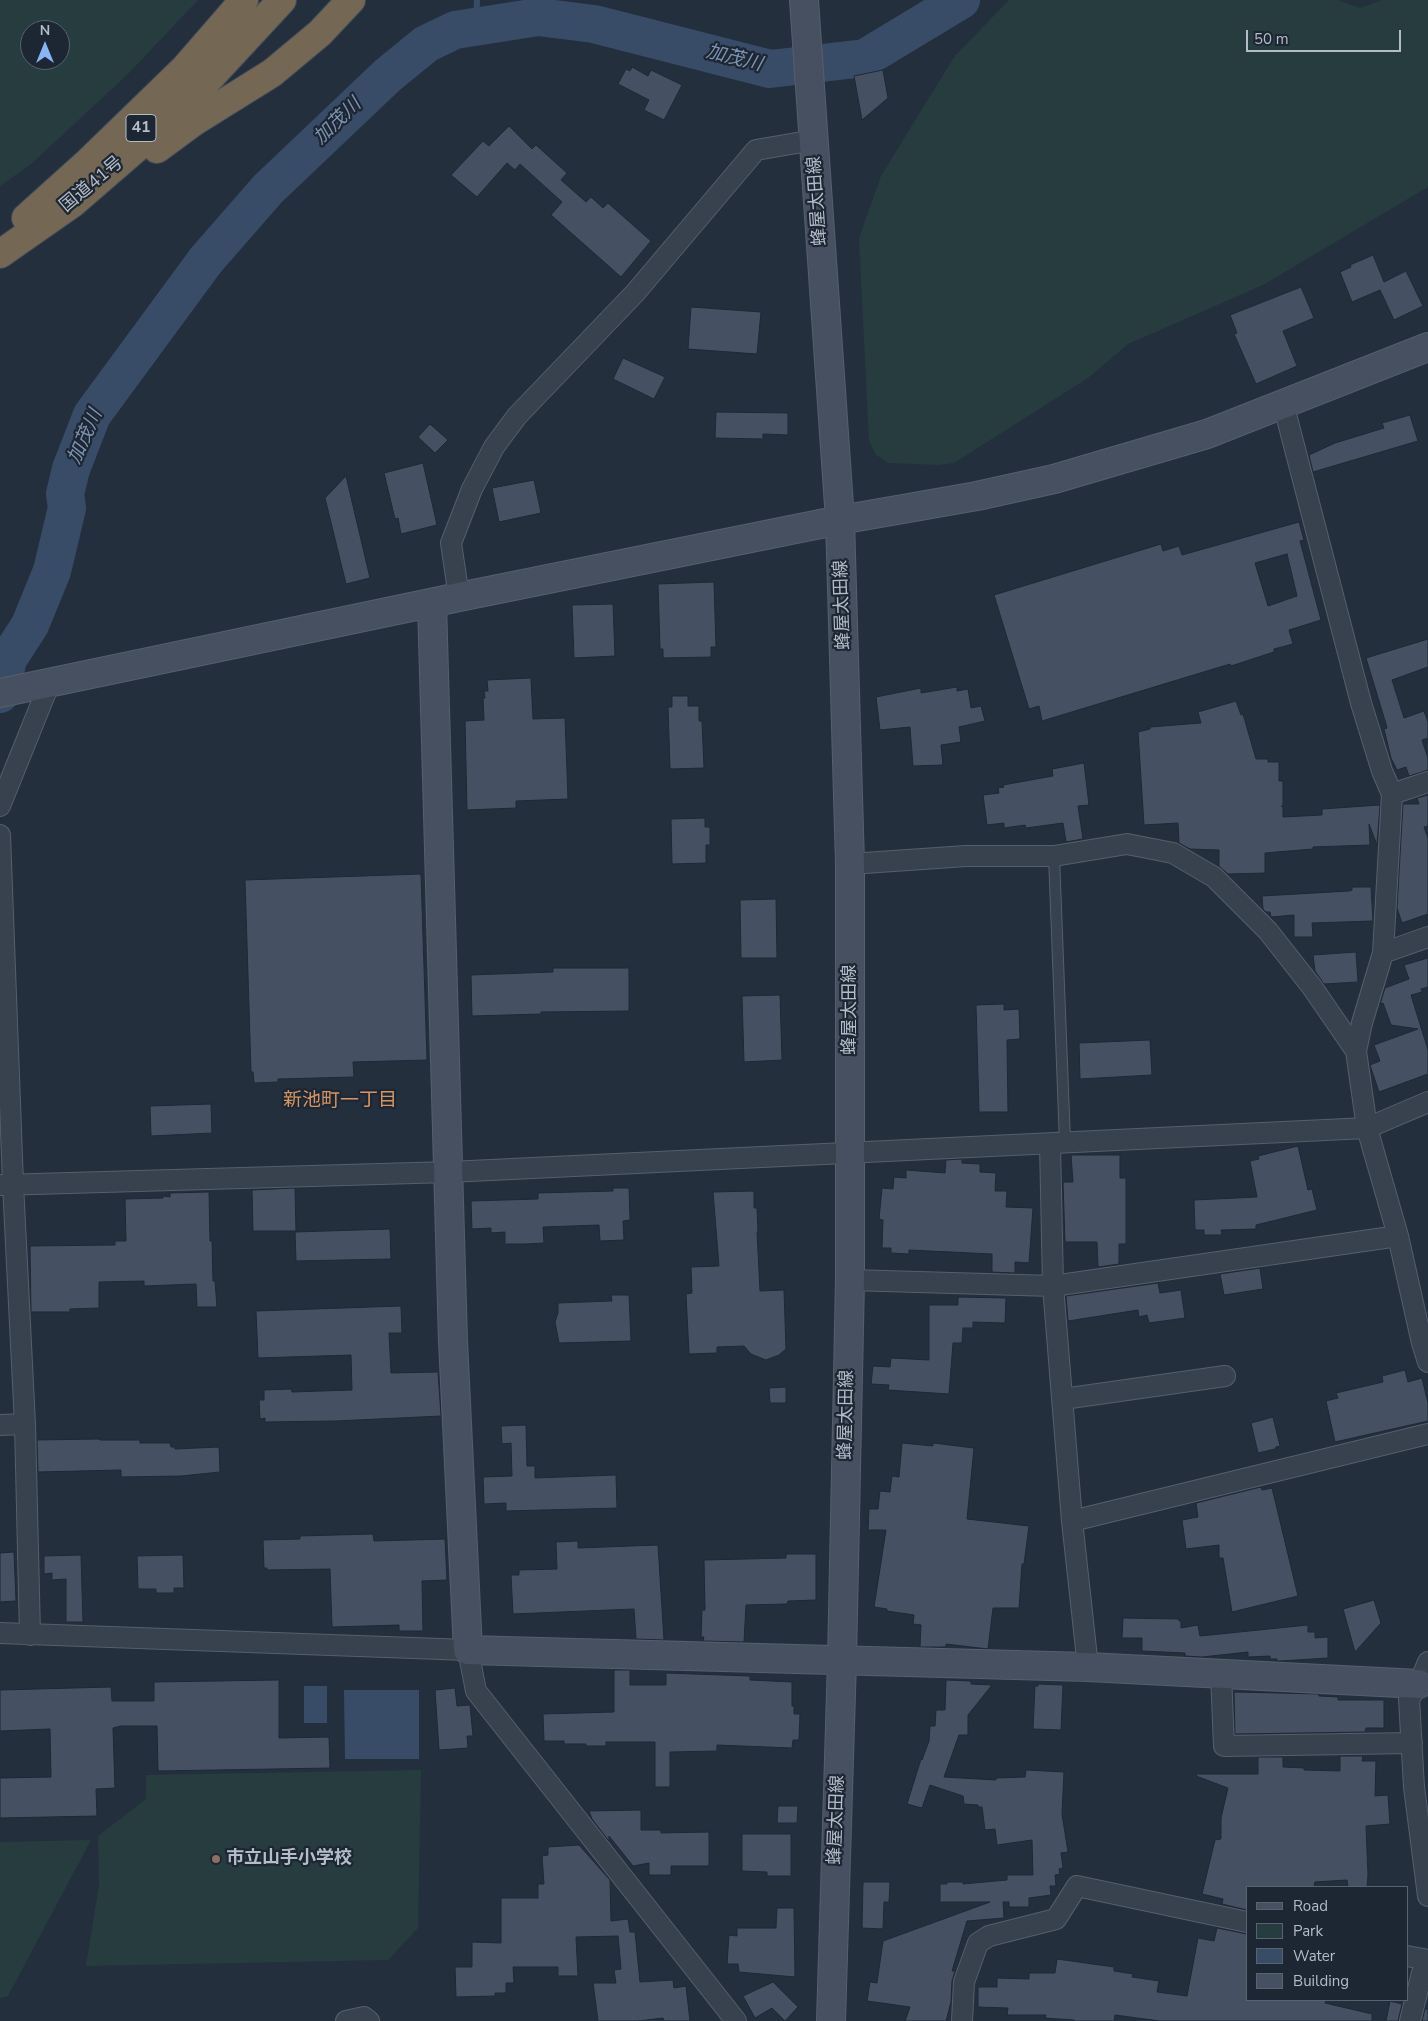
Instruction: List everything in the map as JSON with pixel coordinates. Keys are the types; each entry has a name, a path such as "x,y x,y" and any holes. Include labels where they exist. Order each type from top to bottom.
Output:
{"highway":[{"name":"41","path":"23,221 86,164 185,68 244,0"},
{"name":"国道41号","path":"0,237 125,143 166,106 240,32 267,0"},
{"name":"国道41号","path":"0,254 72,203 140,145 206,82 282,0"},
{"name":"41","path":"72,203 141,160 195,121 272,73 320,33 351,0"}],"street":[{"name":"蜂屋太田線","path":"806,1 810,90 840,520 850,864 850,1280 842,1660 831,2021"},
{"path":"459,597 451,543 476,481 494,447 517,416 635,293 756,150 814,140"},
{"path":"0,693 459,597 840,520 977,496 1054,479 1207,434 1428,347"},
{"path":"1284,403 1361,703 1382,771 1392,794 1383,952 1362,1022 1356,1051 1367,1128 1398,1236 1428,1362"},
{"path":"432,603 454,1341 468,1650 476,1691 736,2021"},
{"path":"0,806 50,682"},
{"path":"1392,794 1428,782"},
{"path":"0,835 6,1184 25,1424 30,1634"},
{"path":"850,864 966,856 1054,856 1127,844 1173,853 1214,877 1268,931 1312,987 1356,1051"},
{"path":"1383,952 1428,937"},
{"path":"6,1184 449,1172 1367,1128 1428,1102"},
{"path":"1058,1143 1053,1286 1072,1521 1088,1668"},
{"path":"850,1280 1053,1286 1398,1236"},
{"path":"1063,1399 1225,1376"},
{"path":"0,1425 25,1424"},
{"path":"1072,1521 1428,1434"},
{"path":"0,1633 468,1650 1088,1668 1221,1674 1425,1677"},
{"path":"1221,1674 1224,1746 1412,1743"},
{"path":"1425,1677 1409,1699 1412,1743 1421,1787 1428,1896"},
{"path":"962,2021 964,1982 978,1943 989,1936 1056,1919 1077,1886 1246,1922"},
{"path":"1408,1956 1428,1960"},
{"path":"1410,2021 1422,1973 1428,1965"},
{"path":"346,2021 364,2017 369,2021"}],"lane":[{"path":"1054,856 1058,1143"}],"green space":[{"path":"0,0 198,0 128,74 30,165 0,186"},
{"path":"1009,0 1338,0 1360,8 1382,0 1428,0 1428,187 1263,285 1128,344 1088,378 954,463 938,465 889,463 876,455 869,441 859,238 881,176 954,57"},
{"path":"421,1770 418,1928 388,1960 86,1966 99,1885 98,1836 146,1799 146,1775"},
{"path":"91,1840 8,1996 0,1998 0,1842"}],"water":[{"path":"304,1686 327,1686 327,1723 304,1723"},
{"path":"344,1690 419,1690 419,1759 345,1759"}],"building":[{"path":"632,67 648,76 651,70 682,85 664,120 644,110 649,100 618,84 626,69 630,71"},
{"path":"883,70 888,98 862,120 854,76"},
{"path":"509,126 532,149 536,145 567,173 561,180 586,202 591,197 603,208 608,203 651,241 621,277 551,215 562,202 520,164 515,170 507,163 477,197 451,175 483,141 489,146"},
{"path":"1373,255 1384,282 1406,271 1423,306 1394,320 1380,290 1352,302 1340,272 1351,267 1350,265"},
{"path":"1301,287 1314,318 1283,331 1297,366 1256,384 1234,334 1237,333 1230,315"},
{"path":"691,307 761,312 757,354 688,349"},
{"path":"623,358 665,377 654,399 613,379"},
{"path":"716,412 788,413 788,435 763,434 763,439 715,438"},
{"path":"1410,415 1418,441 1313,472 1309,455 1335,443 1384,428 1382,423"},
{"path":"430,424 448,440 435,453 418,437"},
{"path":"423,463 437,525 401,534 398,518 395,519 384,473"},
{"path":"346,476 370,578 346,584 325,498"},
{"path":"534,480 541,513 499,522 492,488"},
{"path":"1299,522 1304,540 1300,541 1321,620 1289,630 1293,644 1274,649 1274,652 1042,721 1039,706 1029,709 994,595 1161,544 1163,551 1179,546 1182,555","holes":["1287,554 1297,596 1268,606 1255,563"]},
{"path":"714,582 716,647 711,647 711,657 663,658 663,649 660,649 658,584"},
{"path":"613,604 615,656 574,658 572,605"},
{"path":"1428,639 1428,667 1392,680 1404,718 1424,711 1428,722 1428,738 1422,740 1428,758 1428,770 1409,776 1406,767 1397,770 1391,758 1384,729 1387,728 1386,724 1366,658"},
{"path":"531,678 533,719 565,718 568,799 516,801 516,808 467,810 465,721 484,720 483,698 485,698 484,691 488,691 487,680"},
{"path":"957,687 957,691 968,689 971,708 981,706 985,721 959,727 961,742 941,745 943,765 913,766 910,727 880,730 876,697 921,688 921,693"},
{"path":"672,696 688,696 688,706 699,706 699,721 702,721 704,768 670,769 668,707 672,707"},
{"path":"1236,701 1241,715 1243,714 1256,759 1268,759 1268,762 1279,762 1279,781 1283,781 1283,806 1281,806 1283,807 1283,817 1322,815 1322,809 1380,805 1377,845 1369,824 1370,845 1313,847 1313,849 1265,853 1265,873 1228,874 1219,866 1219,850 1190,849 1179,843 1178,823 1144,825 1138,732 1150,729 1150,727 1201,723 1198,712"},
{"path":"1084,763 1089,805 1078,806 1083,839 1066,842 1063,823 1026,828 1025,825 1004,828 1004,823 987,825 983,795 999,793 998,788 1004,787 1003,785 1053,776 1052,769"},
{"path":"1428,795 1428,826 1424,827 1428,838 1428,914 1402,923 1397,908 1403,804 1419,804 1417,798"},
{"path":"705,818 705,827 710,827 710,845 706,845 706,863 672,864 671,819"},
{"path":"421,874 427,1060 353,1062 354,1077 278,1079 278,1082 254,1083 253,1072 251,1072 245,880"},
{"path":"1352,887 1371,887 1373,921 1312,923 1313,937 1294,937 1294,915 1271,917 1270,912 1266,912 1263,909 1262,896 1349,891 1352,890"},
{"path":"776,899 777,958 741,958 740,900"},
{"path":"1356,952 1358,982 1324,984 1315,971 1313,955"},
{"path":"1428,958 1428,987 1421,989 1422,992 1411,995 1428,1050 1428,1074 1379,1092 1370,1065 1380,1061 1374,1045 1418,1029 1391,1025 1383,1003 1380,1004 1385,988 1409,979 1404,965"},
{"path":"553,968 629,968 629,1011 541,1012 541,1014 472,1016 471,975 553,972"},
{"path":"780,995 782,1060 744,1062 742,996"},
{"path":"1004,1004 1004,1010 1019,1009 1020,1039 1007,1040 1008,1112 979,1112 976,1005"},
{"path":"1150,1040 1152,1075 1080,1079 1079,1043"},
{"path":"211,1104 212,1133 151,1136 150,1106"},
{"path":"1298,1146 1308,1190 1312,1189 1317,1210 1256,1225 1256,1229 1221,1230 1222,1235 1204,1235 1204,1230 1195,1230 1194,1200 1257,1197 1250,1161 1259,1159 1258,1156"},
{"path":"1071,1155 1120,1155 1120,1178 1126,1178 1126,1244 1119,1244 1119,1264 1098,1267 1097,1242 1065,1242 1063,1182 1073,1182"},
{"path":"962,1159 962,1163 980,1164 980,1172 996,1173 995,1191 1007,1191 1006,1207 1033,1208 1029,1263 1015,1262 1015,1273 992,1272 992,1254 909,1250 909,1254 891,1253 891,1248 882,1248 883,1220 879,1219 882,1188 893,1189 894,1177 906,1178 906,1170 945,1173 946,1160"},
{"path":"295,1188 296,1231 253,1231 252,1190"},
{"path":"613,1188 629,1188 630,1220 623,1221 624,1240 600,1241 599,1225 543,1227 544,1243 525,1244 505,1244 505,1232 491,1233 491,1228 472,1229 471,1201 538,1199 538,1193 613,1191"},
{"path":"754,1191 754,1208 757,1208 760,1291 784,1290 786,1349 779,1355 766,1360 751,1354 744,1346 717,1347 717,1353 689,1354 686,1294 692,1293 691,1267 719,1266 713,1192"},
{"path":"209,1192 210,1241 212,1241 213,1281 215,1281 217,1307 197,1307 196,1284 144,1286 144,1281 99,1282 99,1308 70,1309 70,1312 31,1312 30,1246 115,1245 115,1241 126,1241 125,1199 163,1198 163,1196 170,1197 170,1193"},
{"path":"390,1229 391,1259 296,1261 295,1232"},
{"path":"1260,1268 1263,1289 1224,1295 1220,1274"},
{"path":"1158,1283 1160,1293 1181,1290 1185,1318 1149,1323 1147,1315 1139,1317 1138,1310 1068,1321 1066,1296"},
{"path":"611,1295 629,1295 631,1341 559,1343 555,1322 558,1313 558,1303 612,1301"},
{"path":"958,1297 1006,1298 1005,1323 973,1322 973,1328 963,1328 962,1343 953,1343 949,1394 888,1390 889,1385 871,1384 873,1366 890,1367 891,1358 929,1360 929,1305 958,1305"},
{"path":"401,1306 402,1333 389,1333 391,1373 438,1372 441,1416 336,1421 265,1422 265,1418 260,1419 259,1400 264,1400 264,1390 291,1389 292,1392 352,1390 351,1355 258,1358 256,1311"},
{"path":"1405,1370 1408,1382 1422,1378 1428,1403 1428,1421 1335,1442 1326,1401 1338,1398 1336,1393 1383,1382 1382,1376"},
{"path":"786,1387 786,1403 770,1403 769,1388"},
{"path":"1273,1417 1280,1446 1258,1453 1251,1423"},
{"path":"526,1425 527,1466 535,1466 535,1478 616,1475 617,1508 506,1511 506,1503 484,1504 483,1477 512,1476 511,1443 502,1444 501,1426"},
{"path":"37,1440 140,1440 140,1443 170,1443 171,1447 175,1447 175,1449 219,1447 220,1472 181,1476 121,1477 121,1470 38,1472"},
{"path":"902,1443 933,1446 933,1443 974,1448 967,1519 1029,1526 1024,1564 1022,1564 1019,1608 993,1608 988,1649 946,1644 946,1647 920,1647 921,1625 913,1624 914,1615 874,1607 886,1530 868,1530 869,1509 878,1509 880,1491 890,1492 892,1476 899,1477"},
{"path":"1261,1487 1262,1490 1272,1488 1298,1596 1232,1612 1223,1558 1219,1558 1219,1545 1186,1549 1182,1520 1198,1517 1196,1503"},
{"path":"373,1534 374,1541 445,1539 447,1580 422,1581 423,1631 399,1631 399,1625 332,1627 330,1569 267,1570 267,1568 264,1568 263,1540 300,1539 300,1536"},
{"path":"578,1541 578,1548 658,1545 664,1640 636,1639 634,1609 513,1614 511,1575 519,1575 519,1570 557,1569 556,1542"},
{"path":"14,1552 16,1601 0,1602 0,1553"},
{"path":"786,1554 816,1554 816,1600 788,1601 787,1604 746,1605 744,1642 703,1641 704,1637 701,1637 702,1610 705,1610 704,1560 786,1558"},
{"path":"81,1555 83,1622 66,1622 66,1579 52,1580 52,1573 44,1574 44,1556"},
{"path":"183,1555 184,1588 174,1588 174,1593 156,1593 156,1589 138,1589 137,1556"},
{"path":"1374,1600 1381,1623 1355,1652 1343,1609"},
{"path":"1123,1618 1179,1619 1181,1621 1181,1628 1198,1625 1200,1636 1308,1625 1308,1632 1315,1632 1315,1638 1328,1637 1328,1658 1277,1661 1277,1659 1270,1659 1270,1656 1248,1657 1248,1652 1202,1657 1185,1656 1185,1653 1142,1651 1142,1638 1122,1638"},
{"path":"614,1670 630,1670 630,1685 666,1685 666,1673 750,1676 750,1680 792,1682 794,1714 800,1714 799,1740 793,1740 792,1748 717,1745 717,1751 670,1752 670,1787 655,1787 655,1742 606,1742 606,1746 586,1746 586,1744 564,1744 564,1741 544,1741 543,1714 614,1712"},
{"path":"279,1680 279,1738 329,1737 330,1768 158,1771 157,1726 121,1726 113,1728 115,1788 96,1789 97,1816 0,1818 0,1778 51,1777 50,1729 0,1731 0,1690 111,1687 112,1701 154,1701 154,1682"},
{"path":"946,1680 971,1681 971,1684 992,1685 968,1715 968,1735 959,1735 944,1777 996,1780 996,1778 1025,1777 1026,1770 1064,1772 1062,1814 1068,1852 1061,1853 1063,1868 1059,1869 1060,1874 1055,1875 1056,1886 1050,1886 1051,1895 1029,1898 1029,1907 1009,1907 1009,1902 1003,1902 1004,1918 967,1921 952,1971 955,1971 952,1981 951,2002 946,2021 905,2021 910,2007 867,2001 870,1982 877,1983 883,1941 990,1902 940,1902 940,1884 947,1884 947,1882 963,1882 963,1884 1007,1880 1007,1875 1033,1875 1032,1840 997,1845 995,1829 985,1830 982,1807 964,1804 963,1796 930,1785 922,1808 907,1804 921,1759 929,1741 930,1726 935,1726 936,1710 945,1710"},
{"path":"1038,1684 1063,1685 1061,1730 1033,1729 1035,1686 1038,1686"},
{"path":"455,1688 457,1706 470,1705 473,1736 467,1736 468,1748 439,1750 435,1690"},
{"path":"1234,1692 1319,1694 1319,1696 1338,1697 1338,1700 1384,1700 1384,1728 1366,1728 1365,1732 1235,1734"},
{"path":"1340,1756 1363,1756 1362,1761 1376,1761 1375,1796 1388,1795 1390,1824 1366,1826 1367,1886 1348,1886 1347,1880 1315,1882 1314,1886 1246,1886 1246,1910 1222,1904 1223,1899 1202,1894 1215,1840 1221,1839 1221,1818 1228,1788 1196,1776 1197,1774 1258,1774 1258,1757 1283,1757 1283,1767 1304,1768 1304,1770 1340,1771"},
{"path":"778,1806 798,1806 797,1823 777,1823"},
{"path":"641,1810 641,1830 661,1830 661,1833 709,1832 709,1866 671,1866 671,1875 649,1875 649,1863 633,1866 609,1836 609,1841 592,1819 589,1811"},
{"path":"742,1834 791,1834 791,1876 767,1876 767,1872 742,1871"},
{"path":"579,1845 610,1880 611,1921 628,1919 630,1932 635,1932 640,1982 673,1980 674,1988 686,1986 690,2021 664,2021 663,2018 638,2021 598,2021 593,1983 616,1983 614,1970 621,1969 618,1936 576,1937 578,1976 558,1976 558,1967 513,1967 514,1983 506,1983 506,1993 495,1993 495,1996 456,1997 455,1967 472,1967 472,1942 501,1943 501,1898 538,1898 538,1884 544,1884 542,1856 548,1855 548,1847"},
{"path":"863,1882 890,1882 889,1902 884,1902 883,1929 862,1928"},
{"path":"777,1908 794,1908 795,1977 739,1972 738,1964 727,1964 729,1935 737,1936 737,1928 776,1928"},
{"path":"1217,1928 1246,1934 1246,2001 1326,2001 1325,2003 1372,2014 1372,2021 1160,2021 1115,2015 1114,2021 1074,2021 1045,2018 1046,2015 1007,2015 1008,2008 978,2007 978,1987 997,1987 997,1978 1029,1979 1029,1973 1055,1973 1057,1959 1114,1967 1114,1971 1133,1974 1132,1977 1159,1981 1157,1992 1187,1996 1198,1938 1214,1941"},
{"path":"773,1982 798,2007 785,2021 772,2008 755,2018 743,1996"},
{"path":"1390,2001 1402,2004 1398,2021 1386,2021"},
{"path":"1425,2009 1428,2009 1428,2021 1422,2021"}],"waterway":[{"path":"476,27 477,0"},
{"name":"加茂川","path":"0,694 8,659 30,625 52,571 67,508 65,494 71,469 92,415 206,260 268,189 388,75 426,44 455,30 538,17 594,24 770,69 865,58 961,0"}],"place":[{"name":"市立山手小学校","path":"216,1859"}],"district":[{"name":"新池町一丁目","path":"340,1101"}]}
